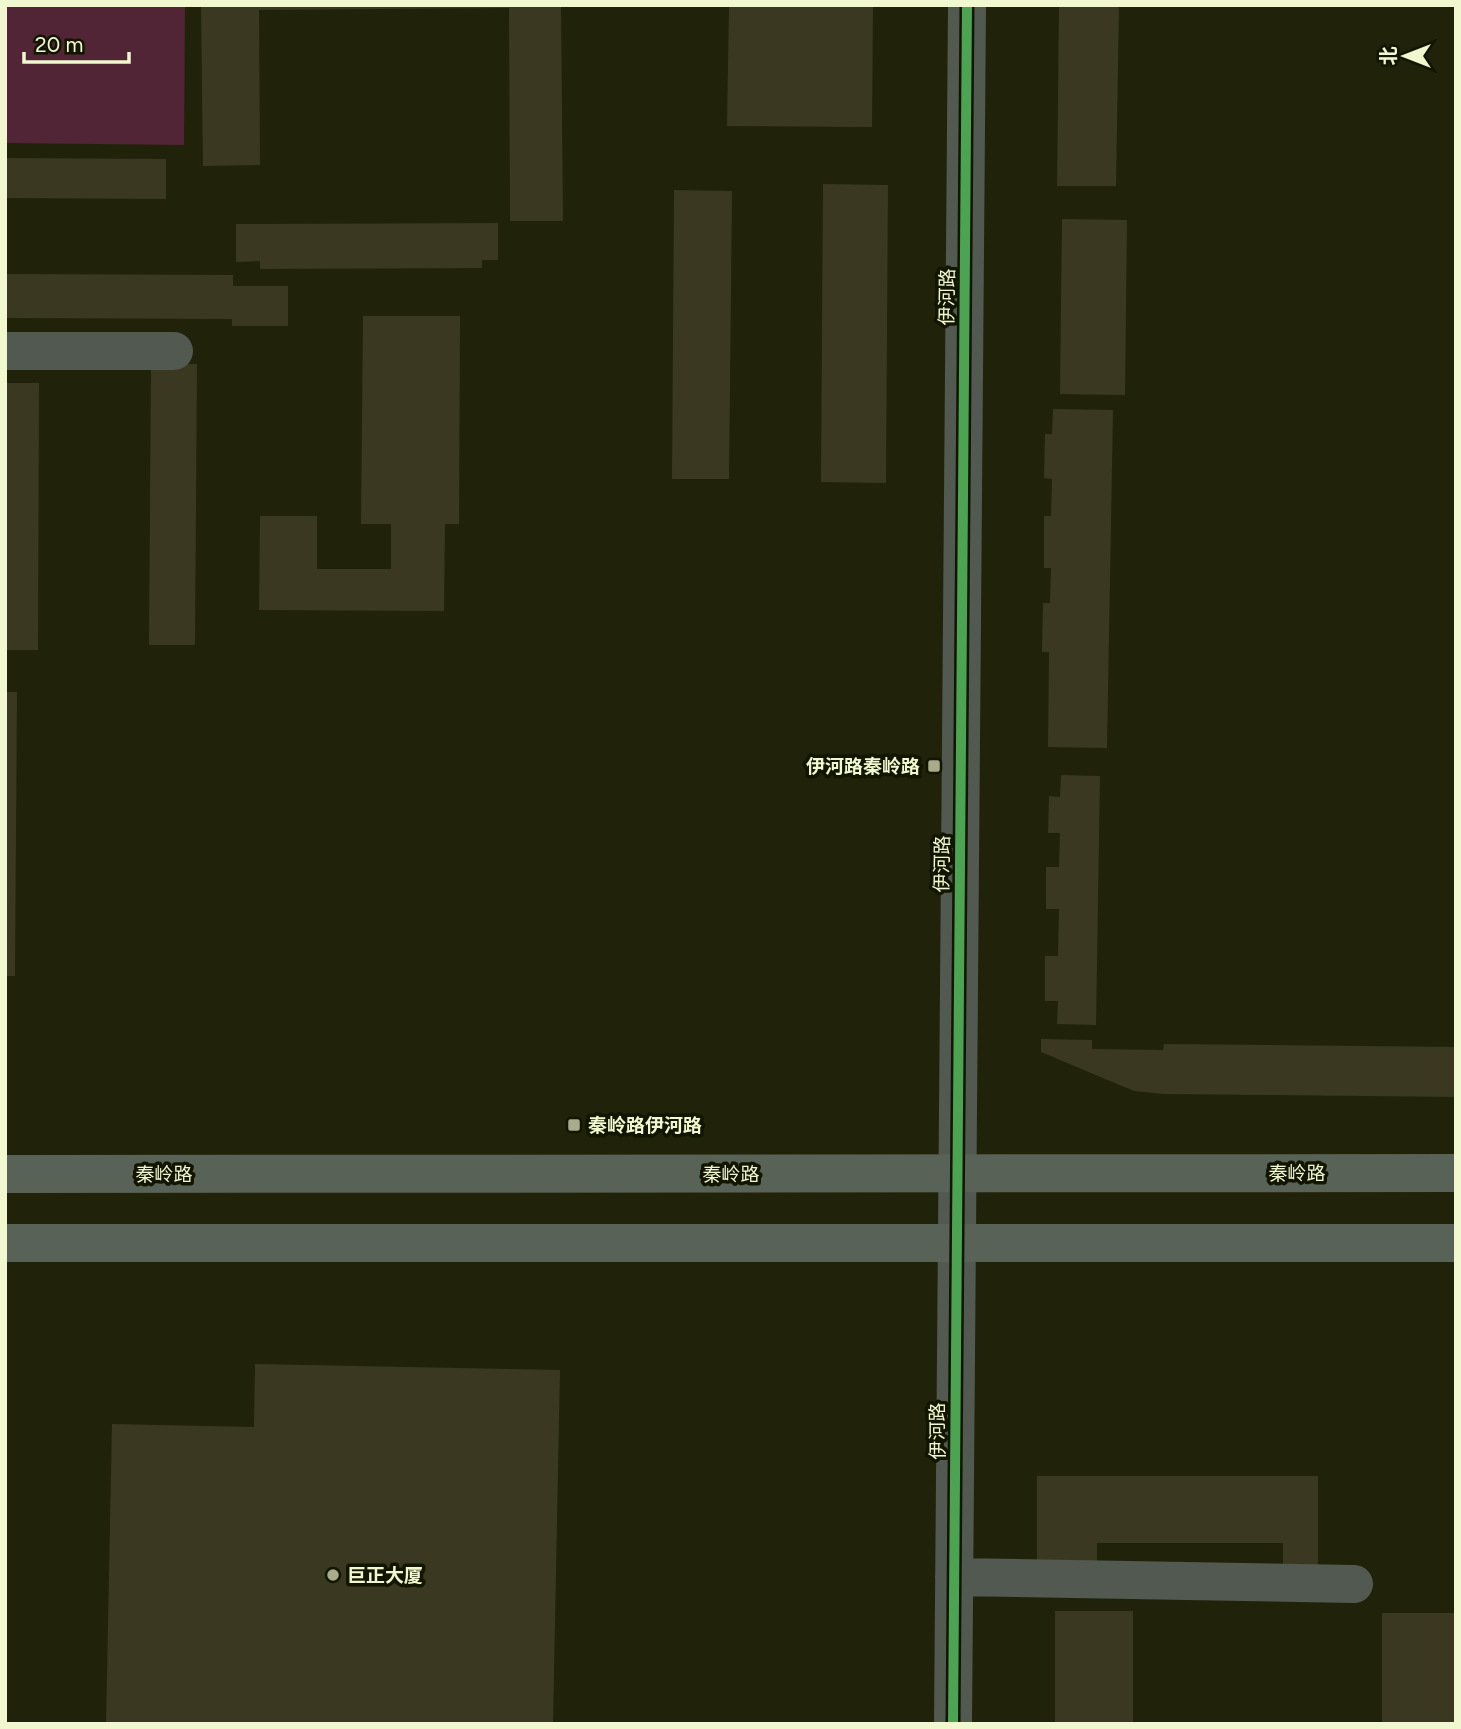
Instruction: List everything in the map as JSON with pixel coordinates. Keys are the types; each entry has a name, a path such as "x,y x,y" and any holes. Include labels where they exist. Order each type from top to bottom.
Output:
{"main road":[{"name":"秦岭路","path":"5,1174 1456,1173"},
{"path":"5,1243 1456,1243"}],"street":[{"name":"伊河路","path":"953,1724 967,5"},
{"path":"5,351 174,351"},
{"path":"954,1577 1354,1584"}],"shaded area":[{"path":"5,5 185,5 184,145 5,143"}],"building":[{"path":"561,5 563,221 510,221 509,8 259,10 260,165 203,166 201,6"},
{"path":"729,5 873,5 872,127 727,126"},
{"path":"1059,5 1119,5 1116,186 1057,186"},
{"path":"5,158 166,159 166,199 5,198"},
{"path":"823,184 888,185 886,483 821,482"},
{"path":"674,190 732,191 729,479 672,479"},
{"path":"1062,219 1127,220 1125,395 1060,394"},
{"path":"498,223 498,260 482,260 482,268 260,269 260,261 236,262 236,224"},
{"path":"5,274 233,275 233,286 288,286 288,326 232,326 232,319 5,318"},
{"path":"363,316 460,316 459,524 445,524 444,611 259,610 260,516 317,516 317,569 391,569 391,524 361,524"},
{"path":"151,364 197,364 195,645 149,645"},
{"path":"5,383 39,383 38,650 5,650"},
{"path":"1053,409 1113,410 1107,748 1048,747 1049,652 1042,652 1043,603 1050,603 1051,568 1044,568 1044,516 1051,516 1052,479 1044,478 1045,434 1052,434"},
{"path":"5,692 17,692 15,976 5,976"},
{"path":"1061,775 1100,776 1096,1025 1057,1024 1058,1001 1045,1001 1045,956 1058,956 1059,909 1046,909 1046,867 1059,867 1060,833 1048,833 1049,796 1060,797"},
{"path":"1041,1039 1092,1040 1092,1049 1163,1050 1164,1044 1456,1047 1456,1097 1163,1094 1134,1091 1041,1052"},
{"name":"巨正大厦","path":"255,1364 560,1370 553,1724 106,1724 112,1424 254,1427"},
{"path":"1037,1476 1318,1476 1318,1568 1283,1568 1283,1543 1097,1543 1097,1566 1037,1566"},
{"path":"1055,1611 1133,1611 1133,1724 1055,1724"},
{"path":"1382,1613 1456,1613 1456,1724 1382,1724"}],"cycle path":[{"path":"953,1724 967,5"}],"place":[{"name":"伊河路秦岭路","path":"934,766"},
{"name":"秦岭路伊河路","path":"574,1125"},
{"name":"巨正大厦","path":"333,1575"}]}
